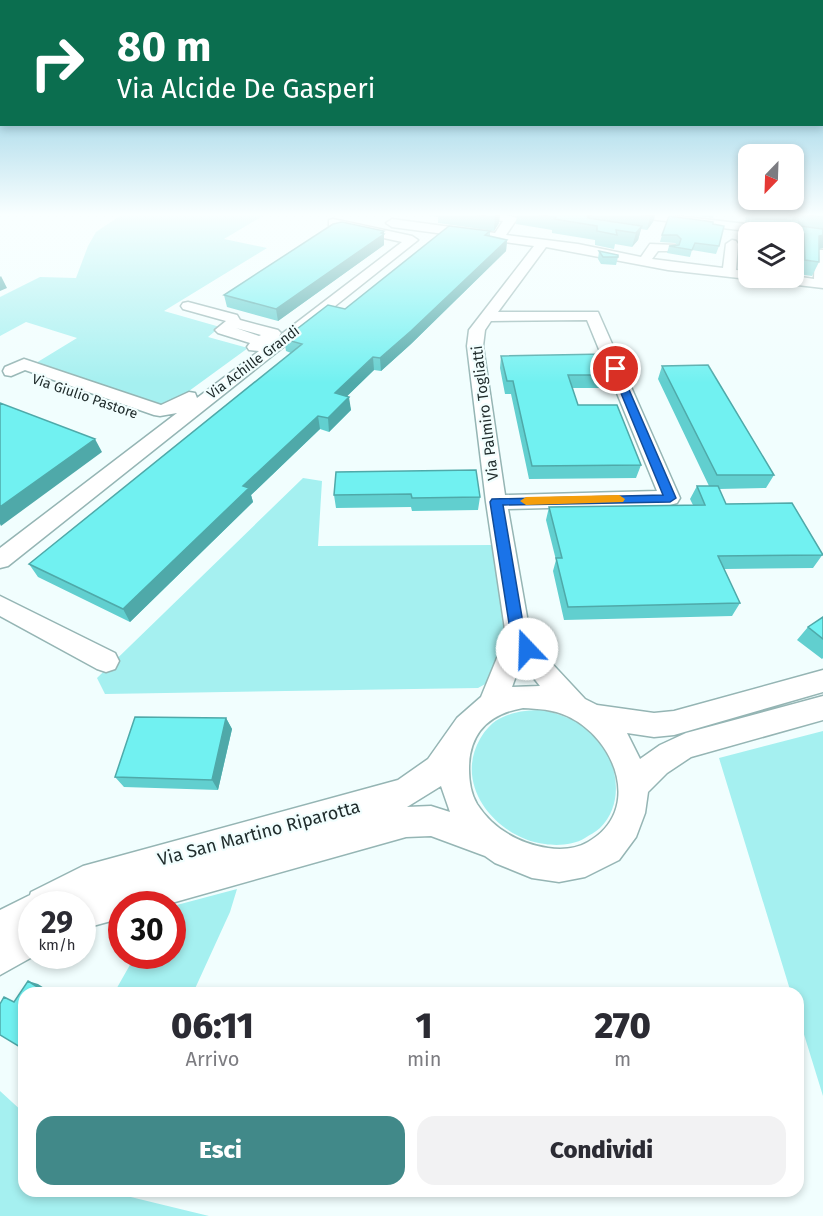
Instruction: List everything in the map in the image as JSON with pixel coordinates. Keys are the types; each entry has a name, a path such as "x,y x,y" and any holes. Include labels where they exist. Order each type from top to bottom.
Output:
{"street":[{"name":"Via Achille Grandi","path":"0,560 169,426 270,340 370,270"},
{"name":"Via Palmiro Togliatti","path":"492,705 518,636 496,502 475,346 477,330 523,270"},
{"path":"706,270 738,274"},
{"path":"804,281 822,284"},
{"path":"6,369 24,364 166,411 270,340 273,333 234,322 232,318 188,306"},
{"path":"487,317 593,315 670,498 496,502"},
{"name":"Via Giulio Pastore","path":"6,369 169,426"},
{"name":"Via Achille Grandi","path":"0,549 30,535"},
{"path":"1,606 106,661"},
{"path":"518,636 535,663 586,712 613,736 627,760 634,786 631,812 620,836 600,854 574,864 544,866 514,857 488,841 468,818 456,791 453,765 459,740 472,720 492,705 512,698 535,696 558,699 586,712 654,724 674,723 823,681"},
{"path":"634,786 665,756 686,746 823,708"},
{"name":"Via San Martino Riparotta","path":"67,891 83,882 405,793 433,774 459,740"},
{"name":"Via San Martino Riparotta","path":"96,908 406,822 431,821 488,841"},
{"path":"0,929 18,919"},
{"path":"0,957 18,946"}],"shaded area":[{"path":"79,270 231,270 164,311 220,327 208,337 248,348 167,407 36,363 77,338 26,322 0,336 0,297 40,277 76,278"},
{"path":"303,478 322,481 318,546 492,545 506,646 489,682 478,688 105,694 97,678"},
{"path":"543,710 570,719 585,727 595,736 611,761 615,775 614,803 609,816 597,831 571,844 545,844 527,840 511,832 496,821 484,807 476,791 472,774 473,757 480,739 493,723 513,713"},
{"path":"823,731 823,1096 804,1034 804,987 789,987 719,758"},
{"path":"237,889 230,912 196,987 117,987 128,969 186,969 186,903"},
{"path":"0,1091 18,1108 18,1197 131,1197 209,1216 0,1216"}],"building":[{"path":"263,270 333,270 276,309 224,295"},
{"path":"394,270 476,270 411,331 380,358 373,357 335,393 349,397 328,418 318,416 243,486 249,488 123,609 29,564 302,344 284,339 328,305 345,309"},
{"path":"606,354 614,375 568,375 578,405 617,405 641,465 532,466 513,381 507,381 501,356"},
{"path":"708,365 774,475 717,475 662,366"},
{"path":"0,403 95,439 0,507"},
{"path":"476,470 480,497 412,498 411,494 334,495 336,472"},
{"path":"697,486 718,486 726,504 792,503 823,555 718,556 740,603 568,607 556,558 562,558 549,507 705,505"},
{"path":"823,617 823,639 808,627"},
{"path":"135,717 226,718 212,780 115,777"},
{"path":"28,981 38,987 24,987"},
{"path":"18,996 18,1046 0,1035 0,1004 4,997 14,1002"}],"slow traffic":[{"path":"526,501 619,499"}],"route":[{"path":"527,649 518,636 496,502 670,498 616,369"}]}
